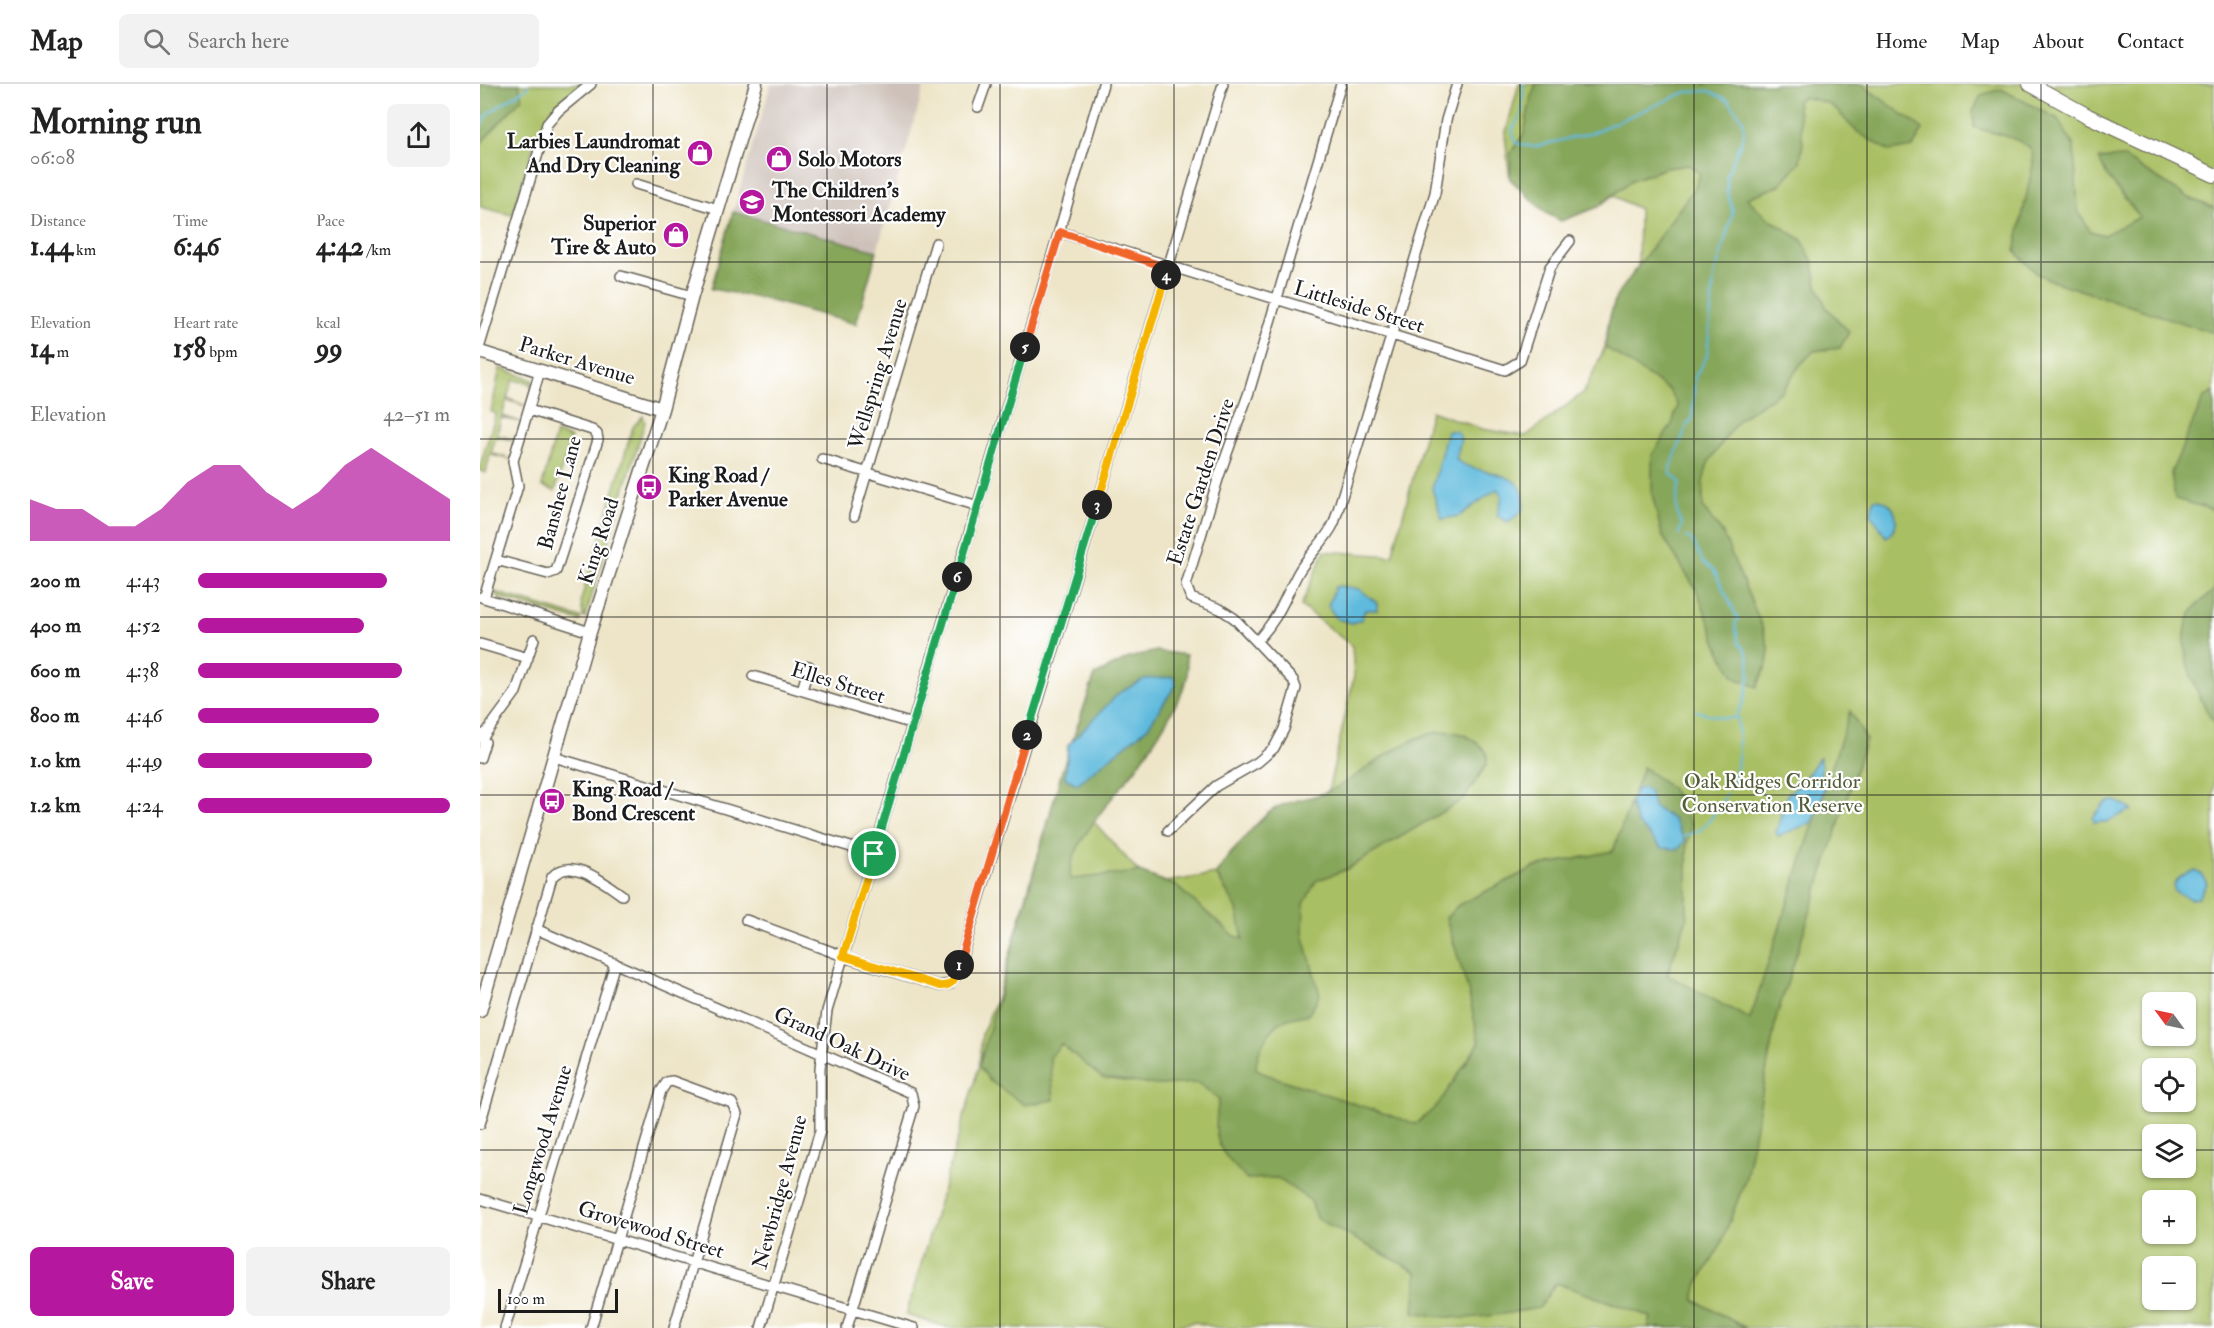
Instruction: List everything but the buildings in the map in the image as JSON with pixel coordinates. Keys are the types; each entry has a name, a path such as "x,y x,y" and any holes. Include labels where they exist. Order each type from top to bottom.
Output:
{"main road":[{"name":"King Road","path":"480,1011 590,632 662,409 692,296 756,84"},
{"path":"2030,84 2088,116 2214,175"},
{"name":"Parker Avenue","path":"480,352 662,409"}],"street":[{"path":"480,345 547,124 558,111 591,84"},
{"path":"978,107 986,84"},
{"name":"Newbridge Avenue","path":"761,1328 820,1131 822,1053 827,1011 1103,84"},
{"path":"746,920 843,956 940,986 950,984 956,976 1223,84"},
{"name":"Estate Garden Drive","path":"1168,831 1216,786 1258,762 1279,740 1295,694 1295,684 1257,641 1228,613 1191,598 1186,585 1277,300 1341,84"},
{"path":"1257,641 1280,614 1299,572 1328,537 1334,523 1435,193 1446,120 1457,84"},
{"path":"636,184 718,209"},
{"name":"Littleside Street","path":"1060,232 1168,268 1505,370 1513,368 1520,361 1550,267 1570,241"},
{"name":"Wellspring Avenue","path":"854,516 936,243"},
{"path":"621,276 692,296"},
{"path":"540,371 513,461 518,486 496,560 482,597 590,632"},
{"name":"Banshee Lane","path":"496,560 548,574 556,571 598,440 597,434 592,430 529,410"},
{"path":"822,459 978,506"},
{"path":"480,758 485,742 482,736 516,692 534,639"},
{"path":"480,644 528,658"},
{"path":"802,690 809,666"},
{"name":"Elles Street","path":"753,676 913,724"},
{"path":"554,757 874,854"},
{"path":"480,1124 549,883 560,871 572,869 599,878 622,895"},
{"name":"Grand Oak Drive","path":"536,929 911,1093 914,1106 847,1328"},
{"name":"Longwood Avenue","path":"505,1328 615,963"},
{"path":"591,1328 661,1091 668,1082 678,1081 732,1103 737,1114 674,1328"},
{"name":"Grovewood Street","path":"480,1199 914,1328"}],"shaded area":[{"path":"771,84 925,84 877,251 733,212"}],"green space":[{"path":"480,84 584,84 549,115 537,135 512,215 480,207"},
{"path":"480,84 519,84 522,98 480,144"},
{"name":"Oak Ridges Corridor Conservation Reserve","path":"1519,84 2214,84 2214,1328 1218,1328 1194,1322 1166,1328 949,1328 906,1315 979,1066 982,1034 998,995 1063,768 1095,675 1119,663 1148,654 1186,655 1187,676 1179,696 1135,770 1102,808 1094,822 1139,872 1166,882 1216,874 1229,855 1274,809 1328,792 1354,676 1352,646 1301,606 1324,551 1392,556 1431,411 1482,429 1526,436 1584,392 1605,347 1609,320 1616,297 1638,267 1639,209 1612,195 1598,207 1561,221 1546,213 1510,179 1505,135"},
{"path":"1536,84 1861,84 1923,129 1913,147 1889,151 1853,128 1832,106 1803,97 1797,101 1803,143 1800,162 1779,186 1747,198 1765,216 1802,240 1813,262 1817,285 1826,307 1849,332 1840,348 1814,351 1800,365 1782,391 1739,419 1708,463 1703,482 1703,508 1722,532 1763,629 1769,650 1767,664 1757,687 1735,678 1720,651 1697,591 1662,535 1652,494 1652,455 1672,424 1678,406 1669,390 1605,347 1609,320 1616,297 1695,187 1700,174 1689,165 1666,168 1632,180 1598,207 1561,221 1546,213 1510,179 1511,152 1524,134 1531,97"},
{"path":"2001,89 2058,119 2074,146 2078,210 2090,231 2104,235 2140,217 2107,176 2099,159 2123,157 2187,197 2214,208 2214,333 2052,281 2036,273 2015,251 2033,164 2032,150 2013,138 1974,127 1973,112 1981,95"},
{"path":"733,212 877,251 856,324 760,298 711,289"},
{"path":"500,368 533,380 531,387 529,383 513,380 507,398 526,406 507,400 502,416 521,422 501,418 497,435 515,440 496,437 491,453 510,459 490,455 486,473 480,471 480,466 496,413 491,412"},
{"path":"2214,392 2214,510 2175,499 2171,473 2204,397"},
{"path":"643,416 645,422 585,618 581,600 633,427"},
{"path":"556,433 571,438 555,491 542,486"},
{"path":"2214,590 2214,724 2189,670 2185,641 2186,627 2191,613"},
{"path":"495,592 581,618 580,621 498,597"},
{"path":"1156,651 1186,655 1187,678 1171,712 1148,751 1083,838 1071,867 1071,879 1139,872 1176,886 1233,935 1243,939 1237,909 1216,874 1260,821 1274,809 1286,803 1327,792 1406,743 1427,734 1448,732 1468,737 1487,753 1487,764 1464,799 1347,869 1316,881 1304,904 1303,934 1320,995 1309,1014 1287,1019 1276,1026 1258,1056 1256,1068 1265,1074 1416,1124 1438,1105 1479,1043 1468,990 1446,918 1458,905 1535,867 1613,851 1643,767 1672,789 1692,826 1687,844 1687,918 1667,975 1750,1019 1850,711 1866,739 1777,1015 1746,1178 1720,1247 1698,1283 1694,1300 1746,1328 1648,1328 1651,1317 1556,1283 1539,1308 1462,1318 1414,1312 1417,1272 1316,1218 1311,1201 1277,1178 1247,1179 1237,1169 1219,1144 1216,1125 1219,1099 1198,1083 1157,1085 1102,1078 1061,1044 1050,1057 1054,1100 1025,1105 990,1081 979,1066 1063,768 1095,675 1129,658"}],"water":[{"path":"1447,431 1457,431 1461,439 1456,459 1464,465 1497,474 1516,483 1522,490 1524,501 1521,512 1507,522 1497,516 1502,496 1497,489 1459,516 1442,519 1432,489"},
{"path":"1874,499 1882,500 1893,508 1895,528 1886,537 1871,514"},
{"path":"1335,587 1359,589 1377,603 1377,610 1365,610 1361,620 1352,623 1337,619 1328,606"},
{"path":"1174,677 1176,685 1147,728 1077,784 1065,778 1068,745 1119,693 1144,679"},
{"path":"1820,757 1821,776 1825,785 1819,808 1811,823 1778,836 1776,832 1788,793 1801,784"},
{"path":"1643,788 1649,791 1654,807 1673,819 1685,841 1679,849 1662,848 1637,823 1630,802 1636,790"},
{"path":"2116,801 2132,810 2106,822 2094,822 2093,818 2103,805"},
{"path":"2195,871 2203,875 2207,884 2198,898 2190,899 2174,891 2175,883 2180,877"}],"waterway":[{"path":"1524,84 1522,113 1512,130 1516,143 1534,147 1591,133 1686,92 1710,91 1729,101 1743,120 1744,134 1727,175 1727,191 1733,212 1714,277 1707,356 1695,377 1692,419 1687,425 1670,469 1671,474 1680,482 1676,503 1677,514 1682,524 1679,534"},
{"path":"480,126 489,113 529,86"},
{"path":"1687,537 1692,540 1703,562 1714,570 1738,619 1735,624 1739,644 1748,657 1749,677 1744,698 1737,713 1738,760 1731,786"},
{"path":"1696,711 1723,718 1737,718"},
{"path":"1684,836 1699,831 1710,820 1727,794"}],"place":[{"name":"Larbies Laundromat And Dry Cleaning","path":"700,153"},
{"name":"Solo Motors","path":"779,159"},
{"name":"The Children’s Montessori Academy","path":"752,202"},
{"name":"Superior Tire & Auto","path":"676,235"},
{"name":"King Road / Parker Avenue","path":"649,487"},
{"name":"King Road / Bond Crescent","path":"552,801"}],"route":[{"path":"1060,232 1168,268 956,976 950,984 940,986 843,956 874,854 1060,232"}]}
